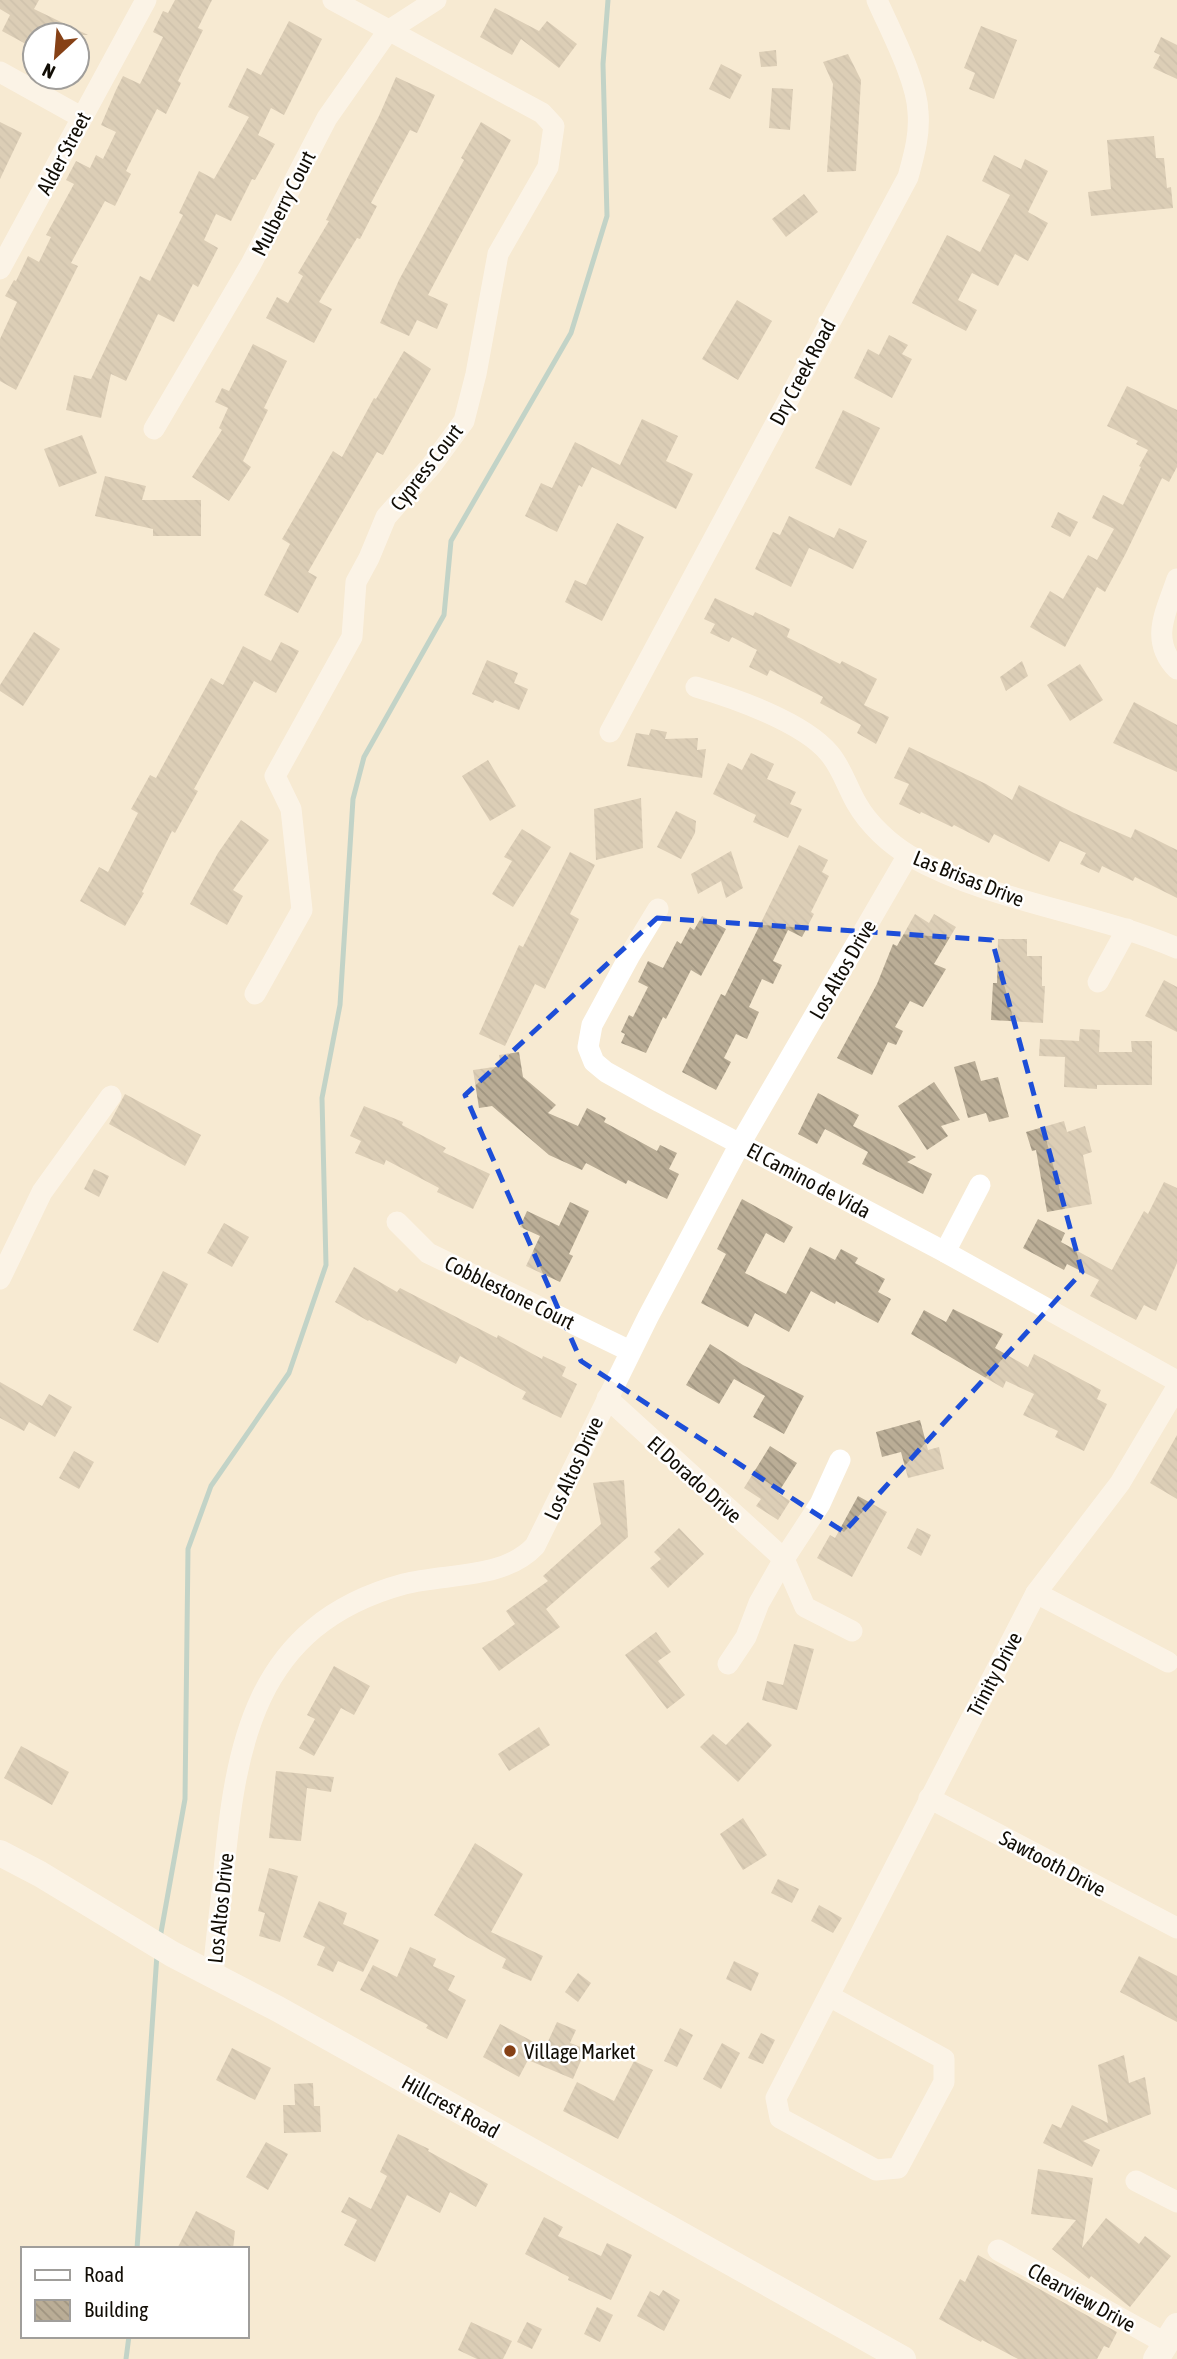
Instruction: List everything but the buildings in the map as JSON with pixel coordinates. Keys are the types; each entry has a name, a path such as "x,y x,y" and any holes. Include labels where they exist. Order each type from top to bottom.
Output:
{"street":[{"name":"Alder Street","path":"0,270 146,0"},
{"name":"Cypress Court","path":"254,995 302,910 291,809 275,776 352,637 356,582 386,517 431,466 464,421 476,374 498,254 548,167 553,144 554,126 542,113 333,0"},
{"name":"Mulberry Court","path":"155,429 251,264 327,118 388,31 436,0"},
{"name":"Dry Creek Road","path":"610,732 908,177 918,142 919,110 900,52 877,0"},
{"path":"0,72 81,117"},
{"path":"1177,579 1166,611 1161,638 1167,659 1177,668"},
{"name":"Las Brisas Drive","path":"696,687 747,704 812,738 828,751 838,765 858,806 872,824 908,855 1000,895 1127,929 1177,948"},
{"name":"Los Altos Drive","path":"213,1977 227,1836 237,1771 255,1708 268,1684 310,1632 326,1618 354,1602 406,1584 501,1567 528,1553 541,1538 630,1351 740,1144 908,855"},
{"name":"El Camino de Vida","path":"658,909 592,1025 589,1033 589,1054 594,1062 606,1072 945,1252 1177,1381"},
{"path":"1098,982 1127,929"},
{"path":"0,1279 43,1192 111,1096"},
{"path":"945,1252 980,1185"},
{"name":"Cobblestone Court","path":"397,1222 428,1253 630,1351"},
{"name":"Trinity Drive","path":"834,1986 944,2059 944,2082 898,2168 876,2170 780,2118 776,2098 1036,1593 1120,1483 1177,1387"},
{"name":"El Dorado Drive","path":"607,1398 784,1559 805,1607 852,1632"},
{"path":"728,1664 746,1637 759,1603 784,1559 820,1504 840,1460"},
{"path":"1036,1593 1168,1662"},
{"name":"Sawtooth Drive","path":"929,1798 1177,1928"},
{"name":"Hillcrest Road","path":"0,1853 213,1977 278,2009 901,2359"},
{"path":"1136,2181 1177,2202"},
{"name":"Clearview Drive","path":"998,2250 1166,2343"}],"highlighted area":[{"path":"657,918 992,940 1082,1272 844,1532 581,1361 465,1095"}],"waterway":[{"path":"160,1938 185,1799 188,1549 211,1486 289,1373 326,1265 322,1098 340,1005 353,799 364,757 444,615 451,541 571,333 607,216 603,64 608,0"},
{"path":"137,2247 157,1954"},
{"path":"126,2359 129,2338"}],"place":[{"name":"Village Market","path":"510,2051"}]}
